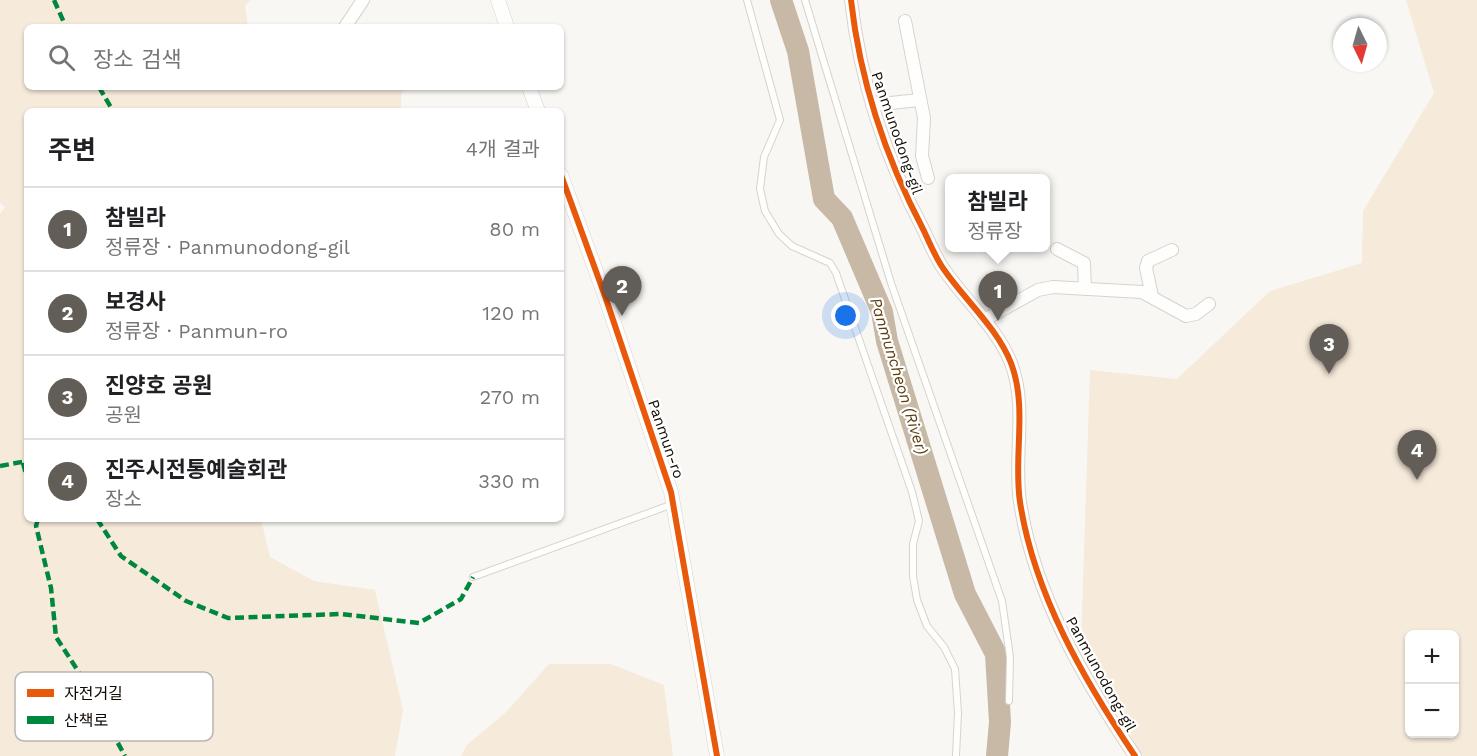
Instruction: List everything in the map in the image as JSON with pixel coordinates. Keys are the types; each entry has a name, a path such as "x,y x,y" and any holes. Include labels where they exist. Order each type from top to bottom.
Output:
{"street":[{"path":"347,24 363,0"},
{"path":"498,0 506,24"},
{"name":"Panmunodong-gil","path":"850,0 856,46 872,105 904,195 944,271 984,320 1011,363 1019,403 1019,501 1033,556 1060,629 1135,756"},
{"path":"905,21 924,118 922,156 928,178"},
{"path":"530,90 537,108"},
{"path":"872,105 919,100"},
{"name":"Panmun-ro","path":"564,183 609,307 673,504 717,756"},
{"path":"1057,249 1084,263 1085,289"},
{"path":"1152,296 1146,268 1148,261 1172,250"},
{"path":"984,320 1038,290 1053,287 1142,292 1186,316 1196,314 1209,304"}],"lane":[{"path":"747,0 780,120 764,157 760,189 765,211 779,234 792,246 830,263 836,273 912,492 919,521 913,544 913,576 917,600 927,626 944,646 955,669 958,713 956,756"},
{"path":"804,0 891,283 1002,601 1010,657 1009,701"},
{"path":"473,578 673,504"}],"shaded area":[{"path":"0,0 251,0 245,5 248,24 24,24 24,90 404,90 401,108 24,108 24,522 262,522 270,557 314,581 375,590 403,710 395,756 0,756 0,214 5,207 0,203"},
{"path":"1406,0 1477,0 1477,756 1141,756 1117,706 1081,645 1090,370 1177,379 1270,291 1362,263 1363,211 1434,93"},
{"path":"549,664 611,664 664,685 673,756 461,756 466,746 506,712"}],"waterway":[{"name":"Panmuncheon (River)","path":"781,0 798,51 824,199 842,218 882,312 887,341 965,594 996,654 1000,722 997,756"}],"marked path":[{"path":"54,0 65,24"},
{"path":"101,90 111,108"},
{"path":"0,466 24,462"},
{"path":"37,522 36,526 51,588 56,637 79,672"},
{"path":"99,522 121,556 186,601 228,618 341,614 419,623 461,599 473,577"},
{"path":"117,741 125,756"}],"cycle path":[{"path":"851,0 868,90 887,148 910,204 939,262 990,326 1011,363 1019,397 1018,485 1020,502 1027,536 1049,603 1097,697 1135,756"},
{"path":"564,183 605,296 671,492 717,756"}],"place":[{"name":"보경사","path":"622,316"},
{"name":"참빌라","path":"998,321"},
{"name":"진양호 공원","path":"1329,374"},
{"name":"진주시전통예술회관","path":"1417,480"}]}
